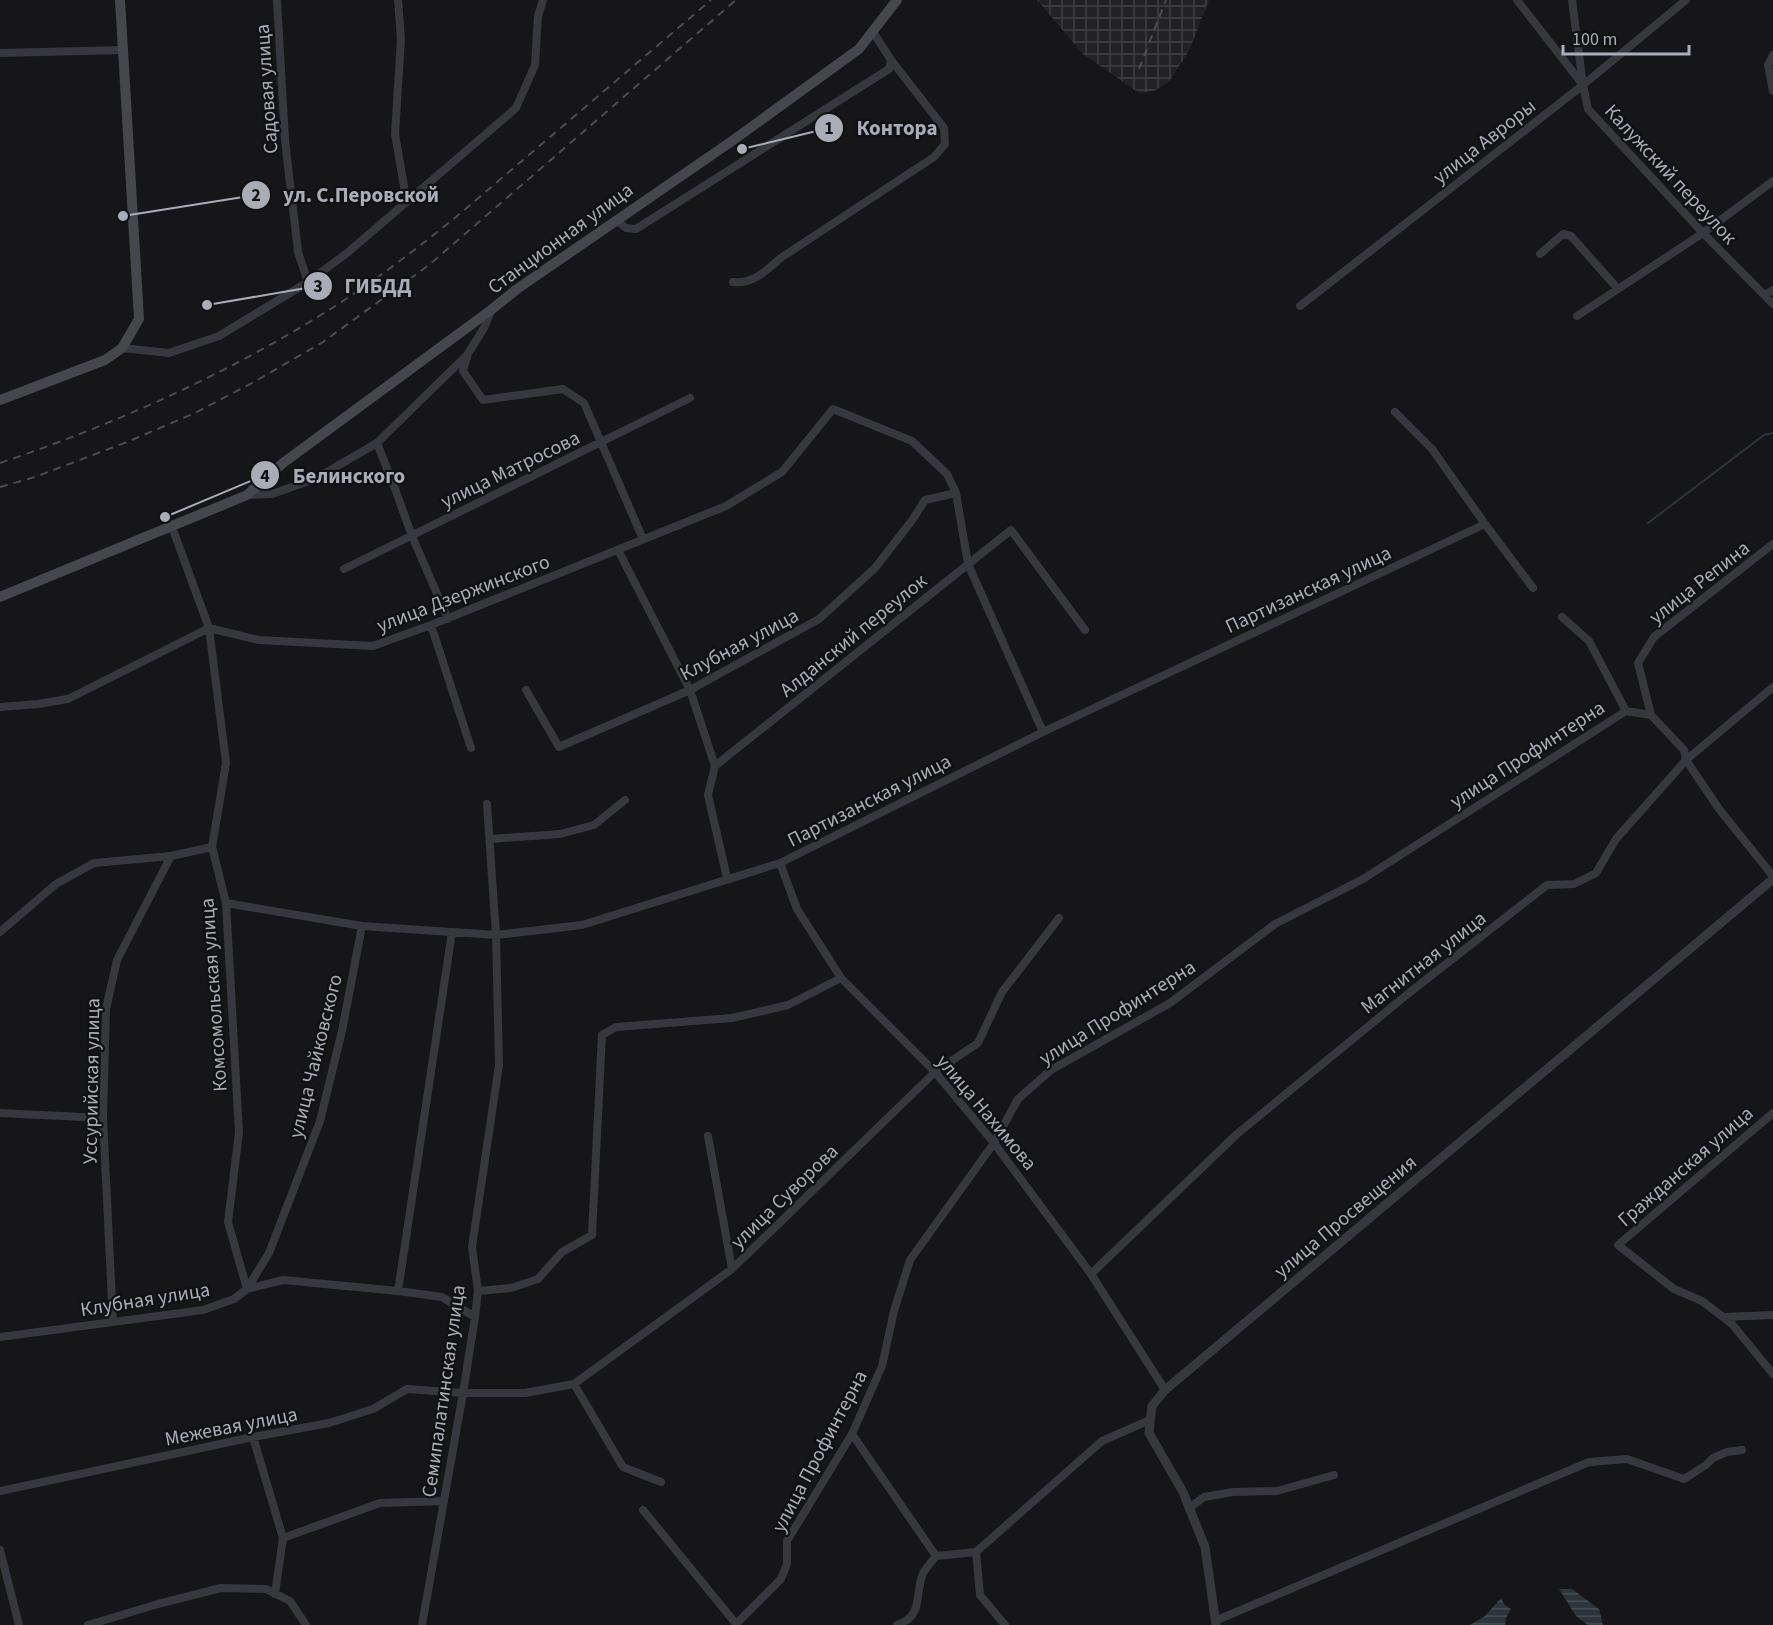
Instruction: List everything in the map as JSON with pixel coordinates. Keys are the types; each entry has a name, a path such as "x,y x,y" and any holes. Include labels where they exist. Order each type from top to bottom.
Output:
{"main road":[{"path":"0,400 105,360 122,348 139,318 120,0"},
{"name":"Станционная улица","path":"0,597 242,498 283,463 492,310 517,288 732,141 859,50 897,0"}],"street":[{"name":"Садовая улица","path":"277,0 285,140 298,252 308,282"},
{"path":"398,0 401,39 396,134 404,186 404,204"},
{"path":"122,348 169,353 219,336 308,282 347,253 516,108 535,65 538,16 543,0"},
{"name":"Калужский переулок","path":"1517,0 1582,85 1588,109 1703,233 1773,304"},
{"path":"1572,0 1582,85"},
{"name":"улица Авроры","path":"1300,306 1582,85 1686,0"},
{"path":"733,282 740,283 763,274 782,256 934,157 945,144 944,128 891,60 873,32"},
{"path":"0,53 123,50"},
{"path":"1773,55 1768,65 1773,91"},
{"path":"616,219 626,228 636,229 889,69 891,60"},
{"path":"1577,316 1703,233 1773,181"},
{"path":"1540,254 1563,234 1571,236 1618,289"},
{"path":"1765,295 1773,290"},
{"path":"242,498 272,494 315,479 377,443 467,355 492,310"},
{"path":"467,355 463,371 483,400 563,389 584,403 643,539"},
{"name":"улица Матросова","path":"344,569 690,399"},
{"name":"улица Дзержинского","path":"209,628 260,640 373,646 448,619 726,506 782,472 832,409 912,441 947,474 956,493"},
{"path":"1395,412 1432,449 1533,588"},
{"path":"377,443 412,536 448,619"},
{"path":"956,493 968,564 1043,732"},
{"name":"Клубная улица","path":"526,690 559,747 690,690 819,619 874,568 925,500 956,493"},
{"name":"Партизанская улица","path":"226,903 362,926 496,935 582,925 780,863 1043,732 1485,524"},
{"name":"Комсомольская улица","path":"172,527 209,628 226,764 213,847 226,903 238,1132 228,1222 247,1289"},
{"name":"Алданский переулок","path":"715,766 1011,530 1085,630"},
{"name":"улица Репина","path":"1651,715 1638,663 1654,638 1773,544"},
{"path":"618,550 690,690 715,766 708,795 727,878"},
{"path":"1562,617 1589,640 1626,711 1651,715 1684,750 1686,760 1719,809 1773,877"},
{"path":"431,625 471,748"},
{"path":"0,707 68,699 209,628"},
{"name":"Магнитная улица","path":"1091,1274 1237,1134 1409,993 1547,885 1574,884 1596,873 1616,839 1686,760 1773,687"},
{"name":"улица Профинтерна","path":"737,1624 781,1579 788,1564 787,1541 852,1434 882,1366 894,1311 910,1260 994,1143 1018,1100 1051,1070 1170,1003 1275,924 1364,879 1626,711"},
{"path":"490,839 560,834 594,825 625,800"},
{"name":"Семипалатинская улица","path":"422,1625 475,1317 478,1291 472,1247 499,1065 496,935 487,804"},
{"path":"0,932 56,884 94,863 171,856 213,847"},
{"name":"Уссурийская улица","path":"113,1322 103,1118 106,1009 117,960 171,856"},
{"name":"улица Нахимова","path":"780,863 797,909 841,978 935,1072 994,1143 1091,1274 1165,1390"},
{"name":"улица Просвещения","path":"1150,1420 1152,1406 1165,1390 1773,877"},
{"name":"улица Суворова","path":"463,1393 525,1393 574,1384 732,1269 935,1072 978,1043 1002,992 1059,918"},
{"name":"улица Чайковского","path":"247,1289 269,1253 320,1120 342,1031 362,926"},
{"path":"398,1291 452,932"},
{"path":"478,1291 512,1288 538,1279 562,1252 592,1235 602,1035 616,1028 732,1018 788,1005 841,978"},
{"path":"0,1113 103,1118"},
{"name":"Гражданская улица","path":"1723,1317 1702,1301 1674,1289 1618,1245 1773,1113"},
{"path":"708,1136 732,1269"},
{"name":"Клубная улица","path":"0,1337 203,1310 234,1299 247,1289 284,1280 442,1297 475,1317"},
{"path":"1723,1317 1773,1315"},
{"path":"1723,1317 1732,1324 1773,1374"},
{"path":"574,1384 623,1467 661,1482"},
{"name":"Межевая улица","path":"0,1491 253,1437 329,1424 373,1409 406,1389 463,1393"},
{"path":"897,1625 909,1621 915,1611 922,1574 936,1556 976,1552 1102,1441 1150,1420 1149,1433 1182,1492 1205,1547 1215,1623 1589,1462 1627,1459 1684,1479 1713,1458 1727,1452 1742,1450"},
{"path":"852,1434 936,1556"},
{"path":"253,1437 283,1538 275,1594"},
{"path":"1189,1508 1204,1497 1233,1492 1276,1491 1334,1474"},
{"path":"283,1538 380,1503 444,1501"},
{"path":"644,1510 737,1624"},
{"path":"0,1550 19,1625"},
{"path":"976,1552 980,1595 1005,1625"},
{"path":"88,1625 221,1588 266,1589 291,1601 306,1625"}],"shaded area":[{"path":"1037,0 1209,0 1189,51 1169,82 1154,91 1139,93 1083,54"},
{"path":"1559,1589 1572,1589 1599,1609 1603,1625 1588,1625 1576,1616"},
{"path":"1501,1598 1504,1604 1511,1609 1505,1625 1470,1625 1485,1616"}],"waterway":[{"path":"1648,523 1764,435 1773,433"}],"railway":[{"path":"0,463 90,430 178,392 264,348 346,299 402,260 456,217 711,0"},
{"path":"0,487 35,477 195,413 323,342 429,265 736,0"},
{"path":"1139,69 1166,0"}],"place":[{"name":"Контора","path":"742,149"},
{"name":"ул. С.Перовской","path":"123,216"},
{"name":"ГИБДД","path":"207,305"},
{"name":"Белинского","path":"165,517"}]}
